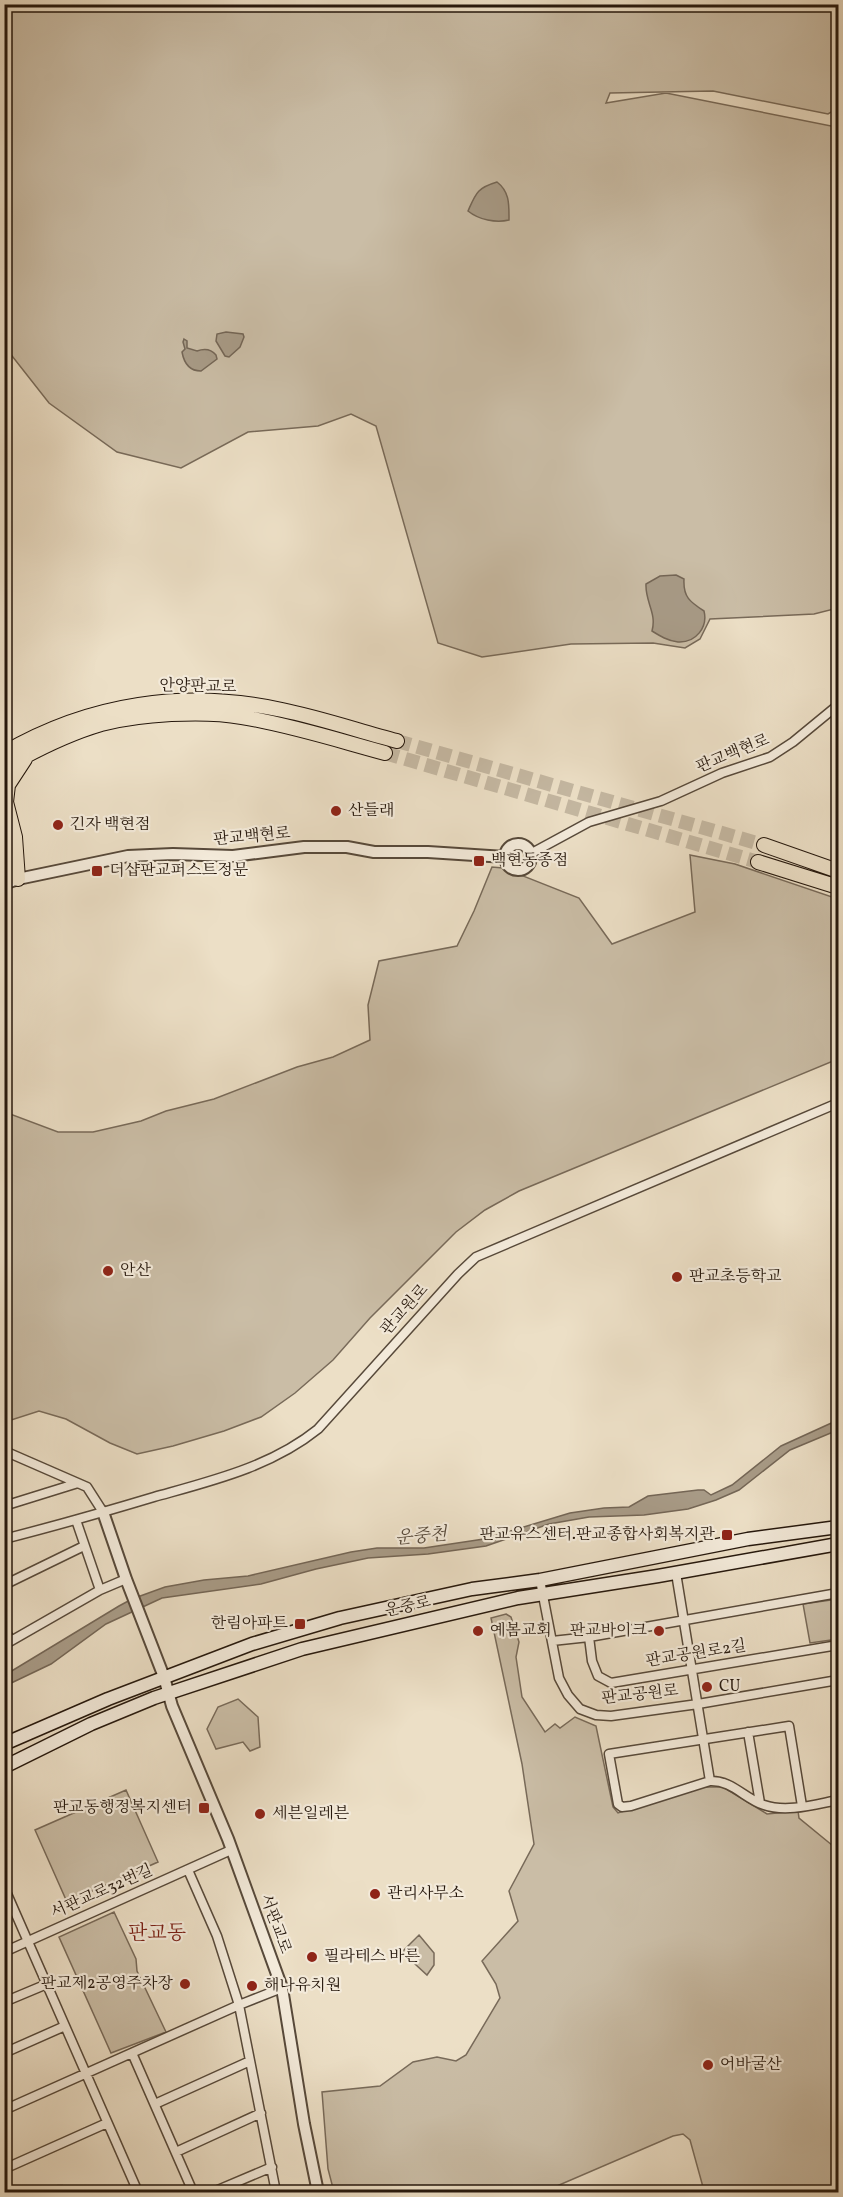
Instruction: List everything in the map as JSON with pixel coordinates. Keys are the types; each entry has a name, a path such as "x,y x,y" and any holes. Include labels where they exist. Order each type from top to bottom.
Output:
{"main road":[{"name":"안양판교로","path":"4,753 52,728 80,718 98,712 156,702 243,704 272,709 397,741"},
{"name":"안양판교로","path":"4,768 58,740 101,724 195,713 240,716 279,724 385,753"},
{"path":"11,882 15,837 6,802 8,785 30,753"},
{"path":"764,845 838,871"},
{"path":"758,862 838,887"},
{"name":"운중로","path":"4,1744 99,1702 252,1644 340,1618 471,1589 540,1580 748,1539 838,1527"},
{"name":"운중로","path":"4,1767 91,1724 169,1693 302,1648 518,1598 838,1544"}],"street":[{"name":"판교백현로","path":"530,854 589,822 663,800 722,773 770,757 787,747 838,705"},
{"path":"516,844 526,847 530,854 527,866 520,870 508,866 505,857 509,847 516,844"},
{"name":"판교백현로","path":"11,882 128,856 173,854 233,856 304,848 339,847 374,852 428,852 505,857"},
{"name":"판교원로","path":"4,1539 203,1483 258,1464 303,1441 318,1429 476,1257 838,1103"},
{"path":"4,1454 9,1453 87,1487 103,1512 126,1579 100,1590 8,1643 4,1628"},
{"path":"4,1506 78,1483"},
{"path":"76,1520 100,1590"},
{"path":"4,1585 84,1546"},
{"name":"판교공원로","path":"676,1573 710,1781"},
{"name":"서판교로","path":"126,1579 164,1677 172,1706 228,1839 282,1988 306,2136 318,2193"},
{"name":"판교공원로","path":"540,1580 559,1678 568,1695 580,1709 596,1715 611,1716 698,1704 838,1680"},
{"path":"552,1641 589,1637 838,1593"},
{"name":"판교공원로2길","path":"589,1637 592,1661 598,1676 611,1683 838,1645"},
{"path":"802,1806 789,1726 609,1754 618,1804 622,1807 710,1781 723,1782 760,1803 781,1808 802,1806 838,1800"},
{"path":"748,1732 760,1803"},
{"name":"서판교로32번길","path":"4,1952 231,1850"},
{"path":"188,1870 217,1936 239,2005 276,2193"},
{"path":"4,1887 138,2193"},
{"path":"4,2002 47,1984"},
{"path":"4,2110 282,1988"},
{"path":"4,2053 65,2026"},
{"path":"132,2053 193,2193"},
{"path":"155,2104 250,2061"},
{"path":"176,2152 261,2112"},
{"path":"4,2169 107,2123"},
{"path":"213,2193 272,2167"}],"shaded area":[{"path":"5,5 838,5 838,108 828,114 713,91 610,93 606,103 666,93 831,126 838,123 838,608 814,614 710,619 700,639 685,648 653,643 571,644 482,657 438,643 376,426 351,414 318,426 248,432 181,468 117,452 49,403 5,347"},
{"path":"497,182 507,194 509,220 488,220 468,211 478,192"},
{"path":"226,332 243,334 244,337 240,347 229,357 225,356 216,341 217,334"},
{"path":"184,339 187,341 187,348 197,351 210,350 217,359 201,371 190,368 182,352 185,349"},
{"path":"676,575 684,579 686,595 691,602 704,611 705,617 699,633 684,642 671,641 652,631 653,619 646,590 646,584 660,576"},
{"path":"690,855 735,864 838,899 838,1059 519,1191 485,1210 456,1232 370,1318 333,1360 295,1393 261,1417 224,1431 137,1454 110,1443 66,1419 39,1411 5,1422 5,1112 58,1132 93,1132 141,1121 166,1111 214,1099 297,1067 333,1057 370,1040 368,1005 379,961 457,946 492,867 503,868 579,898 612,944 695,912"},
{"path":"838,1420 838,1430 790,1450 739,1490 688,1509 644,1515 589,1517 549,1524 486,1546 428,1554 368,1558 261,1584 162,1598 106,1624 51,1664 5,1686 5,1675 119,1606 165,1587 204,1580 248,1576 377,1548 424,1548 484,1539 570,1513 629,1507 648,1496 698,1490 704,1490 711,1495 732,1485 781,1446"},
{"path":"838,1599 838,1639 810,1643 803,1604"},
{"path":"506,1614 511,1617 519,1642 516,1657 522,1697 545,1732 555,1724 560,1728 575,1717 596,1726 613,1807 618,1813 700,1787 723,1787 767,1814 798,1811 799,1818 838,1850 838,2192 702,2192 703,2187 690,2140 683,2134 673,2136 543,2192 334,2192 328,2169 322,2092 380,2086 413,2062 437,2057 456,2061 466,2055 500,1998 496,1984 482,1961 518,1921 509,1891 534,1844 522,1764 491,1618"},
{"path":"238,1699 258,1717 260,1747 250,1751 243,1742 216,1749 207,1729 218,1707"},
{"path":"126,1790 158,1862 67,1902 35,1830"},
{"path":"114,1912 136,1959 137,1971 166,2032 111,2053 59,1937"},
{"path":"419,1935 434,1953 434,1965 427,1975 402,1952"}],"tunnel":[{"path":"397,741 764,845"},
{"path":"385,753 758,862"},
{"path":"57,2192 63,2192"}],"place":[{"name":"산들래","path":"336,811"},
{"name":"긴자 백현점","path":"58,825"},
{"name":"백현동종점","path":"479,861"},
{"name":"더샵판교퍼스트정문","path":"97,871"},
{"name":"안산","path":"108,1271"},
{"name":"판교초등학교","path":"677,1277"},
{"name":"판교유스센터.판교종합사회복지관","path":"727,1535"},
{"name":"한림아파트","path":"300,1624"},
{"name":"예봄교회","path":"478,1631"},
{"name":"판교바이크","path":"659,1631"},
{"name":"CU","path":"707,1687"},
{"name":"판교동행정복지센터","path":"204,1808"},
{"name":"세븐일레븐","path":"260,1814"},
{"name":"관리사무소","path":"375,1894"},
{"name":"필라테스 바른","path":"312,1957"},
{"name":"판교제2공영주차장","path":"185,1984"},
{"name":"해나유치원","path":"252,1986"},
{"name":"어바굴산","path":"708,2065"}],"district":[{"name":"판교동","path":"157,1934"}],"water label":[{"name":"운중천","path":"421,1537"}]}
